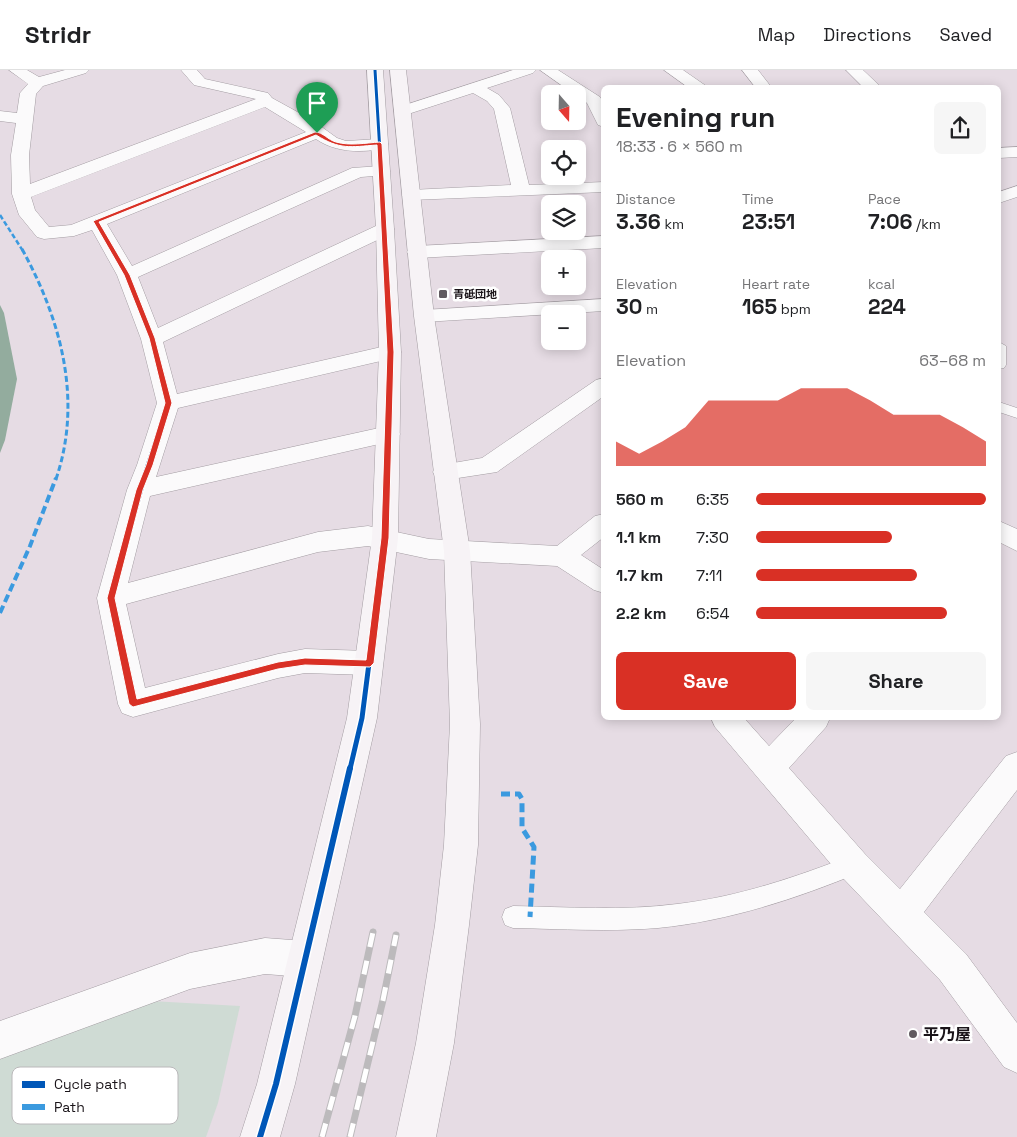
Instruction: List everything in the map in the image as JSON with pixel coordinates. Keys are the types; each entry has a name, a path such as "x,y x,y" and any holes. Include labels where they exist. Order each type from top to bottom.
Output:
{"street":[{"path":"0,73 9,70"},
{"path":"17,70 37,83"},
{"path":"81,70 37,83 28,93 20,155 21,194 26,211 44,233 74,230 317,133"},
{"path":"189,70 200,82 262,96 266,101 306,124 331,142 345,146 380,144"},
{"path":"260,1137 276,1084 362,718 385,538 390,352 386,229 375,70"},
{"path":"398,70 424,316 457,551 465,724 462,845 435,1043 416,1137"},
{"path":"402,111 528,70"},
{"path":"548,70 599,100"},
{"path":"672,70 696,85"},
{"path":"750,70 762,85"},
{"path":"854,70 871,85"},
{"path":"475,88 493,98 502,108 521,191"},
{"path":"21,194 266,101"},
{"path":"0,116 26,119"},
{"path":"127,275 358,172 381,171"},
{"path":"411,195 601,187"},
{"path":"1001,197 1017,191"},
{"path":"96,221 127,275 152,338 168,403 150,465 139,490 111,598 133,704 278,666 305,661 370,663"},
{"path":"152,338 386,229"},
{"path":"417,252 601,242"},
{"path":"424,316 601,305"},
{"path":"168,403 390,352"},
{"path":"445,472 488,466 601,387"},
{"path":"139,490 388,434"},
{"path":"562,556 601,525"},
{"path":"1001,531 1017,541"},
{"path":"111,598 318,542 352,537 385,538 430,549 562,556 601,581"},
{"path":"728,720 770,766 852,865 953,967 1017,1054"},
{"path":"770,766 813,720"},
{"path":"901,914 1017,766"},
{"path":"0,1040 190,971 264,956 304,959"}],"lane":[{"path":"1001,408 1017,413"},
{"path":"513,917 614,919 676,915 734,905 803,886 852,865"}],"shaded area":[{"path":"0,305 4,313 17,379 5,440 0,453"},
{"path":"151,1001 240,1006 218,1103 206,1137 0,1137 0,1055"}],"railway":[{"path":"322,1137 355,1016 373,932"},
{"path":"350,1137 383,1000 396,935"}],"marked path":[{"path":"0,215 20,245 49,305 59,335 65,366 67,399 65,433 58,473 30,546 0,613"},
{"path":"501,794 519,794 522,799 522,828 534,847 530,917"}],"cycle path":[{"path":"260,1137 276,1084 362,718 385,538 390,352 385,229 375,70"},
{"path":"96,221 127,275 152,339 168,403 149,465 139,490 111,598 133,704 278,666 305,661 369,663"}],"place":[{"name":"青砥団地","path":"443,294"},
{"name":"平乃屋","path":"913,1034"}],"route":[{"path":"317,133 331,142 345,146 380,144 386,229 390,352 385,538 370,663 305,661 278,666 133,704 111,598 139,490 150,465 168,403 152,338 127,275 96,221 317,133"}]}
